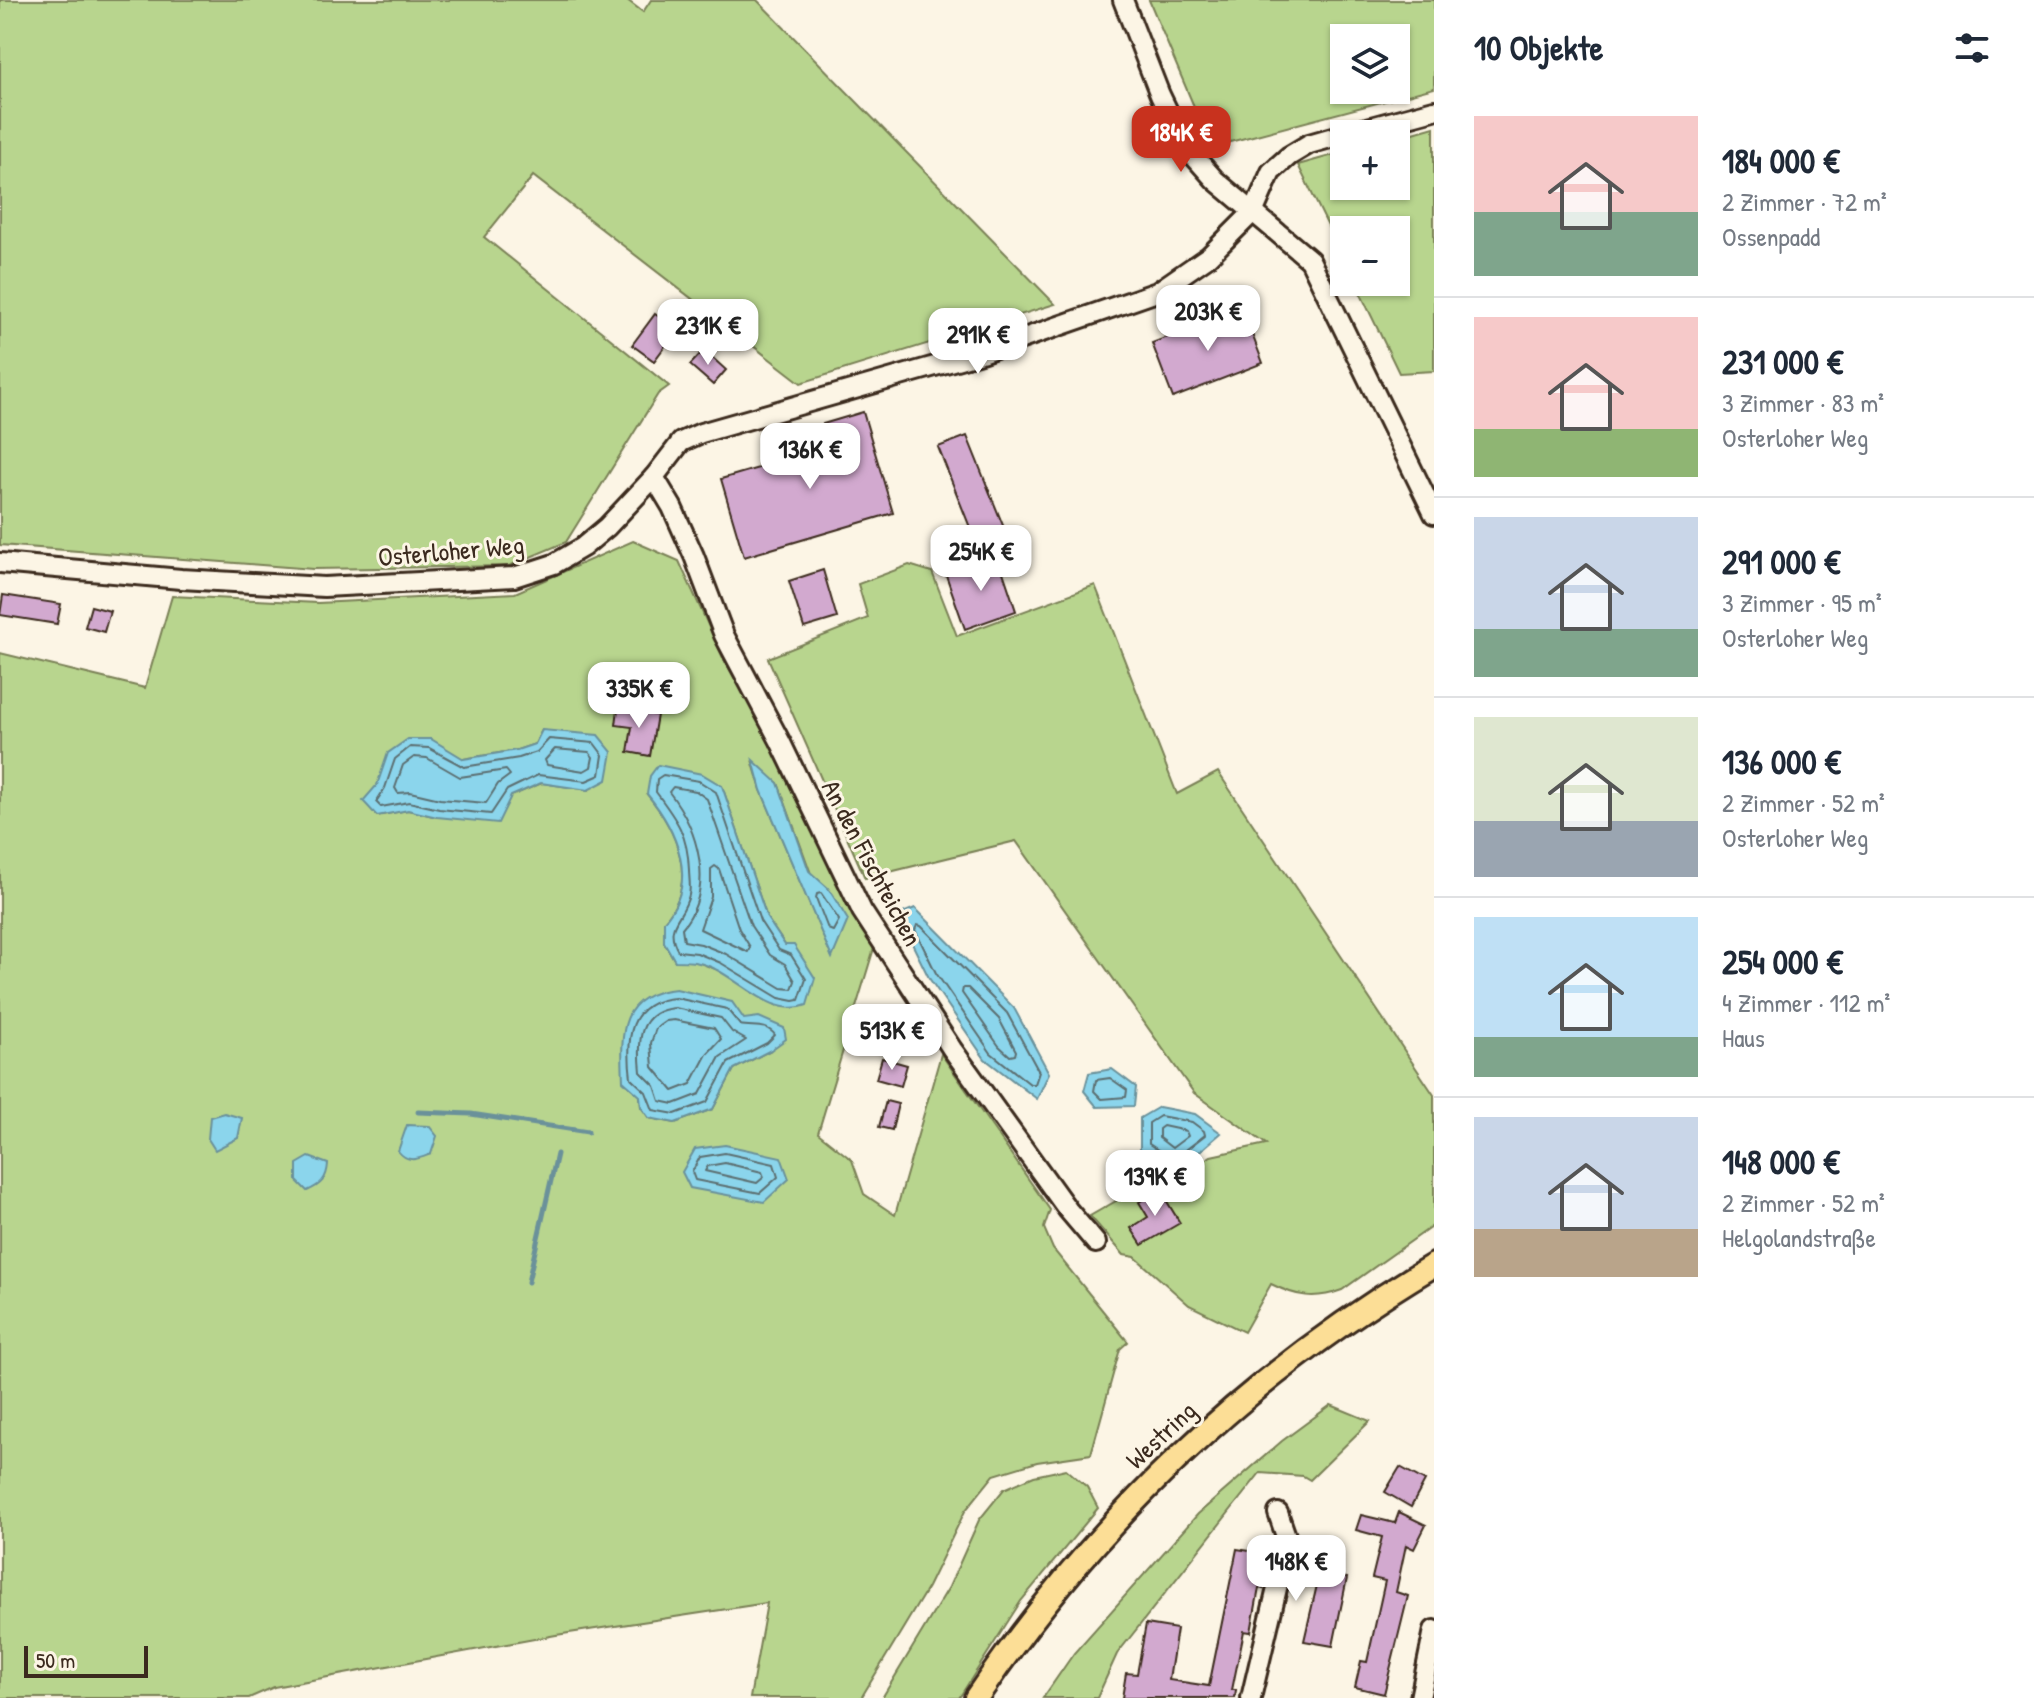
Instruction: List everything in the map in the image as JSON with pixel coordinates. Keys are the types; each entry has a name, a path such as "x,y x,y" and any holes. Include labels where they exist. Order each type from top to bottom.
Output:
{"main road":[{"name":"Westring","path":"976,1698 1074,1566 1183,1451 1297,1356 1347,1319 1434,1265"}],"street":[{"path":"1123,0 1160,95 1184,145 1215,180 1310,260 1434,514"},
{"name":"Osterloher Weg","path":"1396,120 1434,110"},
{"name":"Osterloher Weg","path":"0,563 181,579 324,587 514,577 554,564 583,547 607,527 654,477 681,442 701,433 984,352 1157,292 1209,256 1254,211 1271,172 1309,144 1330,138"},
{"name":"An den Fischteichen","path":"654,477 689,544 724,635 780,741 862,911 952,1049 1068,1210 1096,1243"},
{"path":"1251,1698 1288,1542 1278,1513"},
{"path":"1420,1698 1434,1630"}],"green space":[{"path":"0,0 627,0 643,12 651,0 757,0 1055,304 801,383 533,176 484,237 669,386 658,394 566,542 509,566 313,569 0,545"},
{"path":"1149,0 1434,0 1434,88 1410,94 1410,24 1330,24 1330,104 1374,104 1211,147"},
{"path":"1434,127 1434,371 1399,373 1362,296 1410,296 1410,216 1330,216 1330,230 1298,165 1330,156 1330,200 1410,200 1410,134"},
{"path":"633,541 679,561 724,660 772,742 874,948 818,1133 852,1160 864,1194 895,1215 941,1054 1050,1210 1044,1228 1053,1249 1128,1342 1120,1349 1091,1454 1037,1462 994,1475 965,1511 928,1587 861,1698 750,1698 767,1603 556,1635 274,1687 249,1698 0,1698 0,653 145,688 172,596 318,603 515,593","holes":["542,730 588,790 542,783 511,796 437,817 408,810 377,816 364,801 378,785 431,740 463,759 535,744","753,763 778,783 810,871 832,957 761,790","722,786 767,918 785,945 776,1005 718,970 695,961 675,961 664,942 664,921 675,906 681,890 680,856 667,823 647,794","771,1050 734,1069 713,1109 675,1123 649,1118 641,1107 640,1096"]},
{"path":"909,565 932,572 957,636 1095,585 1177,794 1218,772 1434,1095 1434,1225 1342,1290 1306,1296 1271,1284 1244,1332 1189,1305 1135,1257 1124,1255 1090,1216 1163,1174 1179,1176 1211,1156 1266,1144 1194,1093 1016,841 865,878 768,658 868,618 858,584"},
{"path":"1331,1405 1370,1421 1310,1480 1303,1476 1260,1473 1117,1654 1097,1698 1043,1698 1074,1653 1198,1514 1282,1441"},
{"path":"1066,1469 1087,1487 1098,1508 1021,1601 959,1698 882,1698 949,1587 979,1520 1004,1489 1034,1476"}],"water":[{"path":"542,730 598,735 612,752 607,780 588,790 541,783 511,796 498,823 437,817 408,810 377,816 363,801 377,785 388,753 408,739 431,739 464,759 535,744"},
{"path":"753,760 778,783 809,871 828,888 848,920 832,958 761,790"},
{"path":"658,765 702,774 722,786 767,918 785,945 794,945 815,978 807,1005 783,1007 760,998 712,967 697,962 675,961 664,942 664,921 675,906 681,890 682,873 675,839 647,794 650,776"},
{"path":"915,908 1014,1008 1049,1073 1037,1099 985,1059 929,978 898,915"},
{"path":"676,989 732,1002 744,1019 759,1017 784,1028 786,1039 734,1069 713,1109 675,1123 649,1118 641,1107 640,1096 623,1081 622,1048 627,1019 633,1008 657,992"},
{"path":"1112,1069 1136,1087 1134,1106 1097,1107 1084,1091 1089,1073"},
{"path":"1159,1107 1195,1114 1221,1133 1176,1172 1140,1149 1140,1118"},
{"path":"224,1113 242,1118 238,1138 215,1150 208,1139 210,1117"},
{"path":"407,1125 429,1126 437,1136 431,1154 409,1159 398,1151"},
{"path":"725,1145 781,1157 789,1179 764,1202 690,1188 682,1172 695,1149"},
{"path":"309,1157 328,1164 322,1181 307,1191 297,1181 297,1164"}],"building":[{"path":"1242,308 1263,363 1173,398 1152,343"},
{"path":"655,314 677,330 654,361 632,345"},
{"path":"704,350 726,370 713,385 690,365"},
{"path":"863,412 893,513 744,557 721,479 830,447 823,424"},
{"path":"967,436 1004,528 975,540 938,447"},
{"path":"998,557 1016,611 965,629 946,575"},
{"path":"823,570 837,618 804,628 789,581"},
{"path":"3,595 61,604 57,624 0,615"},
{"path":"91,606 110,611 104,632 85,627"},
{"path":"618,709 657,715 650,756 628,752 632,727 616,725"},
{"path":"882,1058 907,1065 901,1086 876,1079"},
{"path":"886,1101 898,1104 892,1130 879,1127"},
{"path":"1160,1190 1180,1223 1142,1245 1131,1228 1148,1217 1139,1202"},
{"path":"1400,1467 1425,1481 1411,1507 1385,1492"},
{"path":"1399,1512 1426,1525 1414,1549 1406,1545 1396,1592 1408,1596 1384,1694 1355,1687 1361,1661 1367,1662 1385,1581 1372,1578 1382,1537 1356,1530 1361,1515 1395,1523"},
{"path":"1237,1549 1269,1554 1251,1632 1244,1631 1232,1690 1236,1690 1235,1698 1122,1698 1126,1673 1137,1674 1146,1624 1177,1629 1169,1680 1209,1686"},
{"path":"1320,1572 1347,1578 1333,1646 1304,1641"}],"waterway":[{"path":"418,1112 471,1114 588,1132"},
{"path":"528,1282 557,1154"}]}
